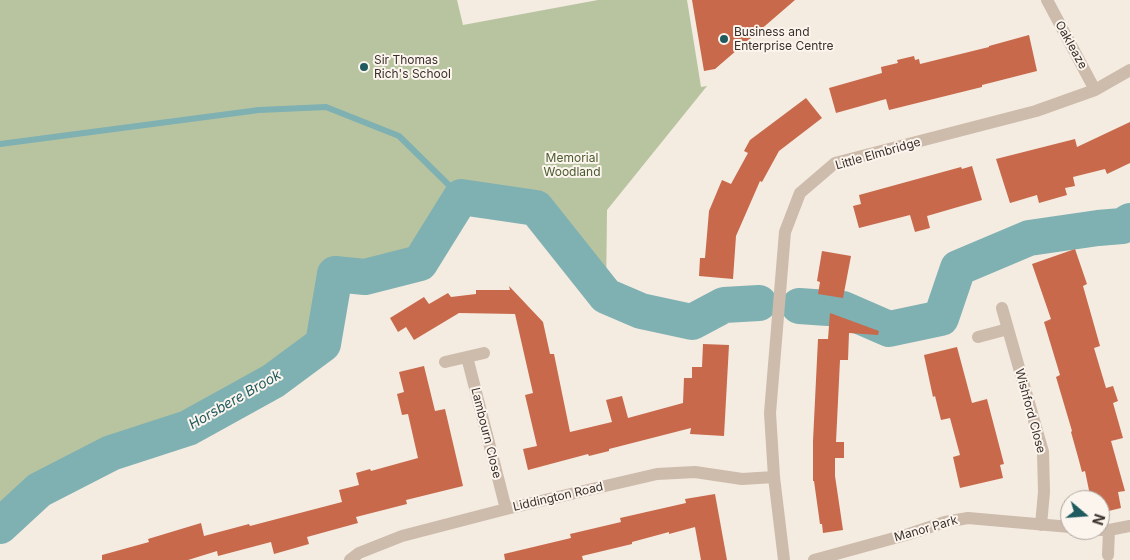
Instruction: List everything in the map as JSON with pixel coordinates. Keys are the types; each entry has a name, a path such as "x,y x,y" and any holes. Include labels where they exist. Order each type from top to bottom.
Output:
{"street":[{"name":"Oakleaze","path":"1047,0 1095,90"},
{"name":"Little Elmbridge","path":"784,560 774,477 770,413 786,232 800,193 835,163 1036,111 1095,90 1130,70"},
{"name":"Wishford Close","path":"1002,308 1043,452 1044,492 1041,525"},
{"path":"978,337 1008,329"},
{"path":"446,362 484,352"},
{"name":"Lambourn Close","path":"467,357 506,509"},
{"name":"Liddington Road","path":"350,560 359,553 402,536 506,509 657,474 695,472 742,479 774,477"},
{"name":"Manor Park","path":"814,560 945,522 968,518 1060,526"},
{"path":"1110,529 1130,526"},
{"path":"1106,540 1108,555"}],"green space":[{"name":"Memorial Woodland","path":"0,0 457,0 463,25 598,0 687,0 701,87 707,86 607,210 606,296 536,208 462,197 420,263 365,277 336,274 323,344 273,381 188,428 111,453 39,490 0,526"}],"building":[{"name":"Business and Enterprise Centre","path":"692,0 795,0 715,69 704,71"},
{"path":"1029,35 1037,71 889,110 886,99 836,113 829,88 882,73 881,67 898,63 897,60 914,56 915,60 919,59 920,64"},
{"path":"806,98 822,118 779,151 762,182 760,181 736,236 733,279 699,276 700,258 705,258 709,211 722,180 731,184 748,153 744,151 750,140"},
{"path":"1130,122 1130,163 1107,174 1105,169 1073,177 1075,186 1065,188 1067,195 1039,203 1037,195 1010,203 996,159 1075,139 1077,147"},
{"path":"972,166 982,200 927,216 930,228 915,232 910,215 859,228 853,206 861,204 859,195 961,167 962,169"},
{"path":"1075,249 1087,284 1083,286 1100,346 1094,348 1106,388 1113,386 1118,401 1113,403 1123,438 1111,441 1125,491 1118,492 1121,508 1110,511 1110,490 1089,490 1085,471 1082,472 1056,377 1060,375 1044,322 1051,319 1032,264"},
{"path":"822,251 851,256 843,298 818,294 820,282 817,281"},
{"path":"509,286 543,322 550,354 554,354 570,432 612,422 606,400 622,396 628,418 683,403 684,378 692,378 692,367 702,367 703,344 729,345 724,436 690,434 691,428 609,449 609,451 589,456 588,454 528,470 523,449 537,446 525,395 533,393 515,314 459,313 414,340 406,327 398,332 390,318 424,297 429,304 448,293 451,297 476,294 476,290 510,290"},
{"path":"830,313 879,331 878,335 849,333 848,360 840,360 836,442 844,442 844,458 835,458 835,476 843,530 823,533 813,481 813,441 818,339 828,339"},
{"path":"957,347 972,403 987,399 1004,464 1000,465 1003,478 960,488 953,457 960,455 950,418 941,420 935,396 933,397 924,355"},
{"path":"424,366 435,411 445,409 463,486 406,500 407,504 356,517 358,523 307,537 309,544 274,554 271,542 218,556 217,551 188,560 102,560 102,555 149,542 148,539 201,523 204,536 342,502 339,490 359,485 356,473 370,469 371,471 418,458 408,414 402,415 397,394 404,392 399,372"},
{"path":"715,494 727,560 701,560 695,527 669,534 669,532 632,542 632,544 582,556 583,560 505,560 504,554 571,538 570,534 621,522 620,518 686,503 685,499"}],"waterway":[{"path":"0,144 259,110 326,107 399,136 461,197"},
{"name":"Horsbere Brook","path":"0,526 39,490 111,453 188,428 273,381 323,344 335,274 365,277 420,263 461,197 536,208 606,296 641,311 692,322 724,305 759,303"},
{"name":"Horsbere Brook","path":"799,306 843,309 889,329 941,318 958,268 1029,238 1122,226 1130,221"}],"place":[{"name":"Business and Enterprise Centre","path":"724,39"},
{"name":"Sir Thomas Rich's School","path":"364,67"}]}
